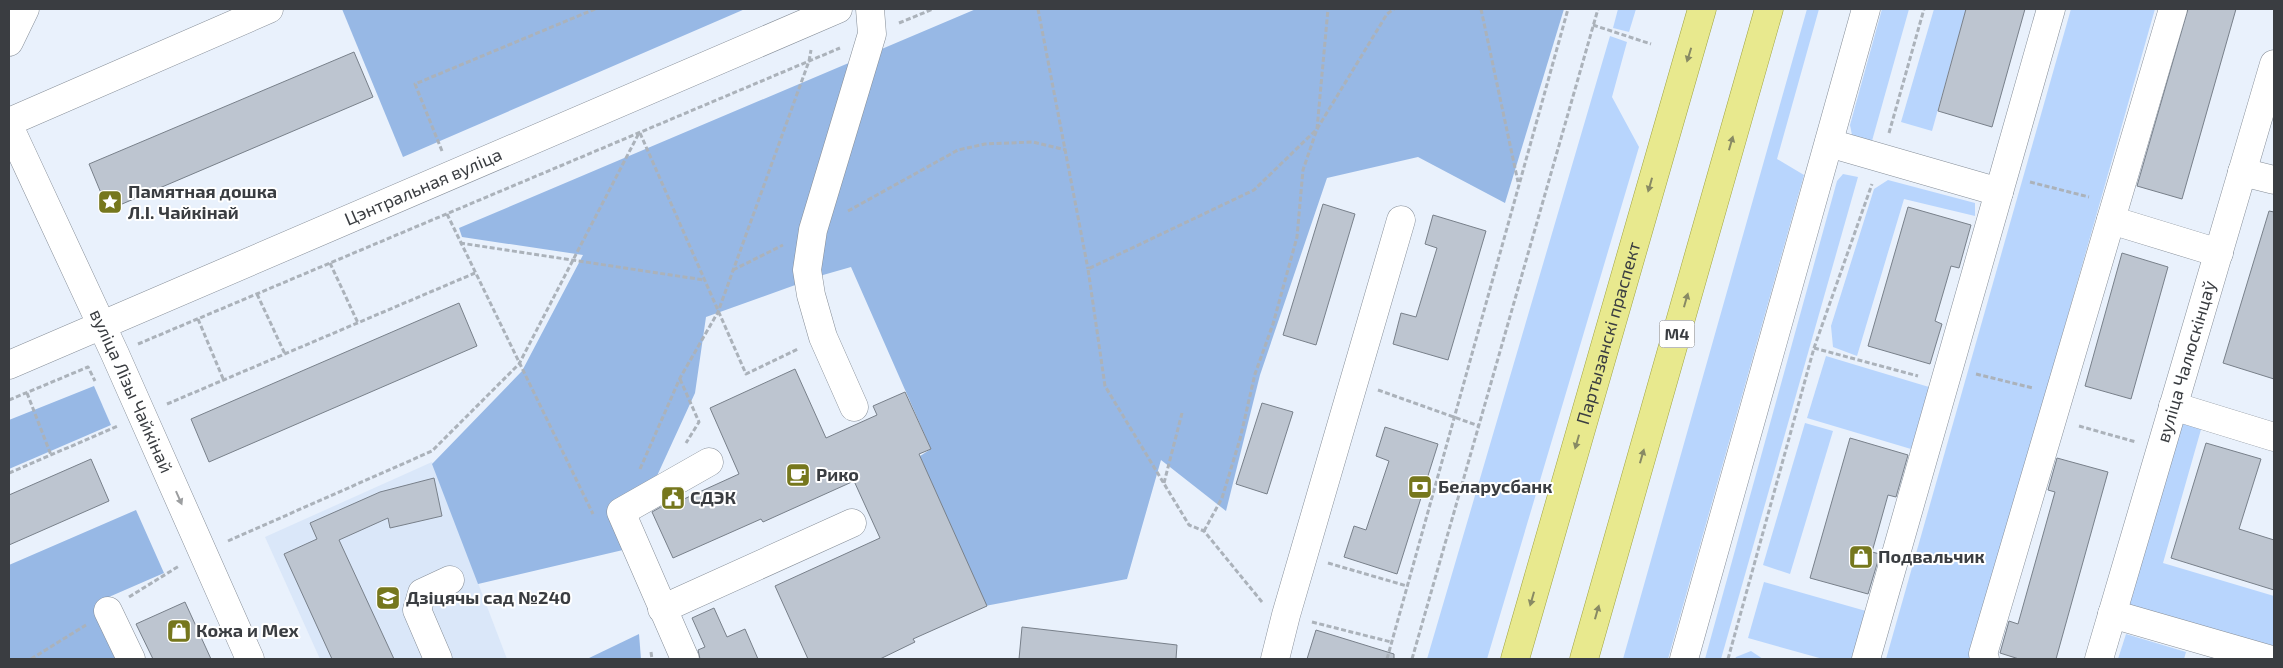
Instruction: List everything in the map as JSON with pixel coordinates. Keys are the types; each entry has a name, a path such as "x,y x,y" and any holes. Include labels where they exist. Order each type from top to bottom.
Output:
{"main road":[{"name":"Партызанскі праспект","path":"1515,659 1702,9"},
{"name":"М4","path":"1584,659 1769,9"}],"street":[{"path":"9,42 25,9"},
{"path":"9,122 268,9"},
{"name":"Цэнтральная вуліца","path":"9,365 838,9"},
{"path":"1684,659 1866,9"},
{"path":"1866,659 1947,375 2010,186 2050,9"},
{"path":"1985,659 1983,654 2173,9"},
{"path":"854,407 823,337 811,295 807,270 813,230 871,22"},
{"name":"вуліца Чалюскінцаў","path":"2099,659 2274,64"},
{"name":"вуліца Лізы Чайкінай","path":"9,126 102,325 250,659"},
{"path":"1829,143 1881,158 2010,186"},
{"path":"2242,172 2274,180"},
{"path":"1275,659 1284,621 1401,220"},
{"path":"2111,220 2219,253"},
{"path":"2173,406 2274,437"},
{"path":"685,659 662,609 609,516 709,462"},
{"path":"662,609 852,524"},
{"path":"438,659 418,610 422,593 450,580"},
{"path":"108,611 131,659"},
{"path":"2112,614 2268,659"}],"path":[{"path":"444,158 415,84 595,9"},
{"path":"131,347 809,61 871,22 933,9"},
{"path":"1038,9 1088,269 1105,386 1189,525 1204,531 1284,621 1391,642"},
{"path":"1088,269 1254,190 1317,129 1328,9"},
{"path":"1204,531 1222,498 1240,439 1255,374 1273,324 1297,237 1303,170 1317,129 1387,14 1394,9"},
{"path":"1481,9 1518,184"},
{"path":"1386,659 1568,9"},
{"path":"1412,659 1598,9"},
{"path":"1728,659 1814,348 1881,158 1924,9"},
{"path":"1593,25 1651,44"},
{"path":"609,516 680,378 718,312 809,61"},
{"path":"226,542 432,451 519,364 640,132"},
{"path":"640,132 746,374 823,337"},
{"path":"733,270 813,230 958,150 985,144 1033,142 1066,150"},
{"path":"2010,186 2093,198"},
{"path":"447,214 519,364 609,516"},
{"path":"460,243 704,280"},
{"path":"330,263 358,323"},
{"path":"9,474 475,273"},
{"path":"257,294 285,354"},
{"path":"198,318 224,381"},
{"path":"1814,348 1947,375 2056,407 2161,448"},
{"path":"9,400 88,367"},
{"path":"680,378 699,422 685,445"},
{"path":"1354,382 1479,426"},
{"path":"26,393 51,455"},
{"path":"1164,483 1182,413"},
{"path":"1304,555 1407,586"}],"shaded area":[{"path":"342,9 745,9 403,157"},
{"path":"976,9 1564,9 1505,203 1418,157 1327,178 1260,375 1226,511 1161,460 1127,579 985,606 920,456 931,449 851,267 823,275 706,317 695,393 623,550 478,584 432,464 522,371 583,255 462,237 459,228"},
{"path":"1618,9 1636,9 1629,32 1613,28"},
{"path":"1807,9 1819,9 1777,159 1804,175 1668,659 1623,659"},
{"path":"1882,9 1909,9 1870,148 1853,140 1850,125"},
{"path":"1934,9 1966,9 1932,131 1901,122"},
{"path":"2071,9 2155,9 1970,659 1886,659"},
{"path":"1610,36 1627,42 1612,97 1639,147 1487,659 1427,659"},
{"path":"1843,174 1858,177 1721,659 1705,659 1837,181"},
{"path":"1888,180 1975,203 1975,216 1904,199 1857,356 1833,347 1831,326 1874,189"},
{"path":"1826,356 1929,387 1911,449 1807,418"},
{"path":"94,386 111,425 9,469 9,420"},
{"path":"2181,420 2202,426 2163,563 2274,596 2274,649 2127,605"},
{"path":"1805,423 1833,431 1790,574 1763,565"},
{"name":"Дзіцячы сад №240","path":"432,462 507,659 320,659 265,537"},
{"path":"136,510 164,573 102,600 130,659 9,659 9,565"},
{"path":"1764,582 1866,611 1853,659 1823,659 1748,638"},
{"path":"639,634 641,659 587,659"},
{"path":"2126,634 2186,652 2184,659 2118,659"},
{"path":"1751,651 1763,659 1735,659 1736,657"}],"building":[{"path":"1966,9 2025,9 1992,127 1938,111"},
{"path":"2188,9 2236,9 2182,199 2137,186"},
{"path":"354,52 373,97 108,210 89,164"},
{"path":"1323,204 1355,214 1316,345 1283,335"},
{"path":"1908,207 1971,225 1959,268 1951,266 1935,321 1942,324 1930,364 1868,346"},
{"path":"2269,211 2274,212 2274,379 2223,363"},
{"path":"1433,215 1486,231 1448,360 1393,344 1401,313 1416,317 1437,248 1425,244"},
{"path":"2122,253 2168,267 2131,399 2085,386"},
{"path":"459,303 477,346 209,462 191,419"},
{"path":"795,369 826,438 877,415 873,406 905,392 931,449 919,454 987,606 913,639 915,642 880,659 808,659 775,586 880,538 854,481 763,522 761,519 673,558 652,512 682,495 684,499 739,474 710,408"},
{"path":"1262,403 1293,412 1267,494 1236,484"},
{"path":"1385,427 1438,444 1397,574 1344,557 1354,526 1366,530 1389,461 1376,456"},
{"path":"1850,438 1908,455 1896,497 1888,495 1872,552 1880,554 1868,594 1810,578"},
{"path":"2206,443 2261,459 2239,529 2274,540 2274,590 2171,558"},
{"path":"2057,458 2108,472 2056,659 2019,659 2000,653 2009,621 2018,624 2055,492 2048,490"},
{"path":"91,459 109,501 9,545 9,495"},
{"path":"434,478 442,516 390,528 388,518 339,540 394,659 332,659 284,554 317,539 310,523 380,492"},
{"path":"185,602 211,659 153,659 136,624"},
{"path":"714,608 727,637 745,629 758,659 700,659 698,650 705,647 692,618"},
{"path":"1022,627 1177,645 1176,659 1019,659"},
{"path":"1316,630 1394,654 1394,659 1307,659"}],"place":[{"name":"Памятная дошка Л.І. Чайкінай","path":"110,202"},
{"name":"Рико","path":"798,475"},
{"name":"Беларусбанк","path":"1420,487"},
{"name":"СДЭК","path":"673,498"},
{"name":"Подвальчик","path":"1861,557"},
{"name":"Дзіцячы сад №240","path":"388,598"},
{"name":"Кожа и Мех","path":"179,631"}]}
